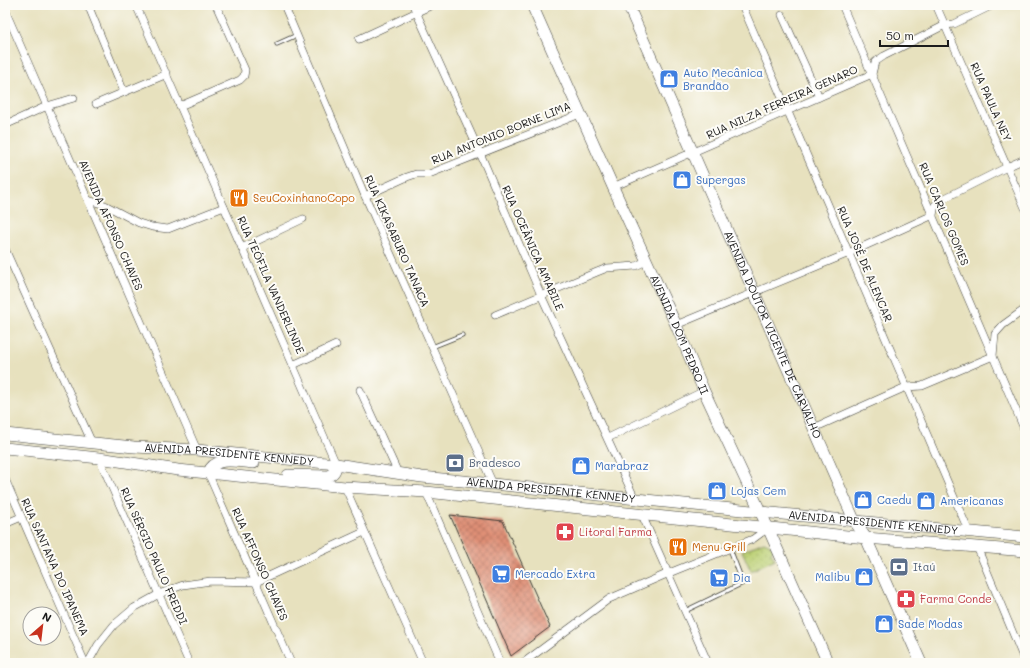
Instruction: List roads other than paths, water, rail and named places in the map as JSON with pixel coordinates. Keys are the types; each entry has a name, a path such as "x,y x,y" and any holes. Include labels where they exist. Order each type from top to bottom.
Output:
{"main road":[{"name":"AVENIDA DOM PEDRO II","path":"532,5 613,188 676,325 704,391 761,512 828,663"},
{"name":"AVENIDA DOUTOR VICENTE DE CARVALHO","path":"628,5 855,522 866,538 921,663"},
{"name":"AVENIDA PRESIDENTE KENNEDY","path":"5,434 134,447 196,450 336,464 493,484 855,522 1025,537"},
{"name":"AVENIDA PRESIDENTE KENNEDY","path":"5,448 99,458 178,470 345,487 426,492 866,538 1025,551"},
{"path":"208,473 212,466 218,462 258,463 284,459"},
{"path":"278,480 285,475 328,476 335,471 336,464"}],"street":[{"path":"88,5 124,92"},
{"name":"RUA TEÓFILA VANDERLINDE","path":"136,5 336,464"},
{"path":"180,106 240,80 244,76 245,70 216,5"},
{"name":"RUA KIKASABURO TANACA","path":"284,5 365,196 493,484"},
{"name":"RUA OCEÂNICA AMABILE","path":"413,5 480,153 541,295 635,499"},
{"path":"359,39 432,5"},
{"name":"RUA JOSÉ DE ALENCAR","path":"742,5 969,532"},
{"name":"RUA CARLOS GOMES","path":"842,5 1025,431"},
{"name":"RUA PAULA NEY","path":"936,5 1025,208"},
{"name":"RUA NILZA FERREIRA GENARO","path":"613,188 872,74 875,62 884,56 945,26 954,24 993,5"},
{"name":"AVENIDA AFONSO CHAVES","path":"5,10 196,450"},
{"path":"782,15 820,97"},
{"path":"96,104 167,74"},
{"path":"5,125 47,106 74,98"},
{"name":"RUA ANTONIO BORNE LIMA","path":"365,196 407,177 416,174 429,174 580,114"},
{"path":"676,325 849,253 932,215 934,205 1025,159"},
{"path":"88,200 104,205 139,223 152,227 168,229 224,207"},
{"path":"242,248 303,219"},
{"path":"5,249 92,443"},
{"path":"495,315 608,268 636,266 646,261"},
{"path":"814,428 906,387 922,386 993,356 995,334 1003,324 1025,308"},
{"path":"293,365 336,346"},
{"path":"360,390 398,473"},
{"path":"608,438 704,391"},
{"name":"RUA SÉRGIO PAULO FREDDI","path":"99,458 189,663"},
{"name":"RUA AFFONSO CHAVES","path":"208,473 291,663"},
{"name":"RUA SANTANA DO IPANEMA","path":"5,480 85,663"},
{"path":"345,487 422,663"},
{"path":"426,492 500,663"},
{"path":"642,515 708,663"},
{"path":"5,524 21,517"},
{"path":"523,663 609,599 753,539 768,528"},
{"path":"88,663 98,645 114,625 134,608 159,594 183,585 211,581 256,582 364,532"},
{"path":"976,547 1025,662"}],"lane":[{"path":"277,44 297,35"},
{"path":"432,347 462,335"},
{"path":"685,611 743,583 730,549"}],"place":[{"name":"Auto Mecânica Brandão","path":"669,79"},
{"name":"Supergas","path":"682,180"},
{"name":"SeuCoxinhanoCopo","path":"239,198"},
{"name":"Bradesco","path":"455,463"},
{"name":"Marabraz","path":"581,466"},
{"name":"Lojas Cem","path":"717,491"},
{"name":"Caedu","path":"863,500"},
{"name":"Americanas","path":"926,501"},
{"name":"Litoral Farma","path":"565,532"},
{"name":"Menu Grill","path":"678,547"},
{"name":"Itaú","path":"899,567"},
{"name":"Mercado Extra","path":"501,574"},
{"name":"Malibu","path":"864,577"},
{"name":"Dia","path":"719,578"},
{"name":"Farma Conde","path":"906,599"},
{"name":"Sade Modas","path":"884,624"}]}
